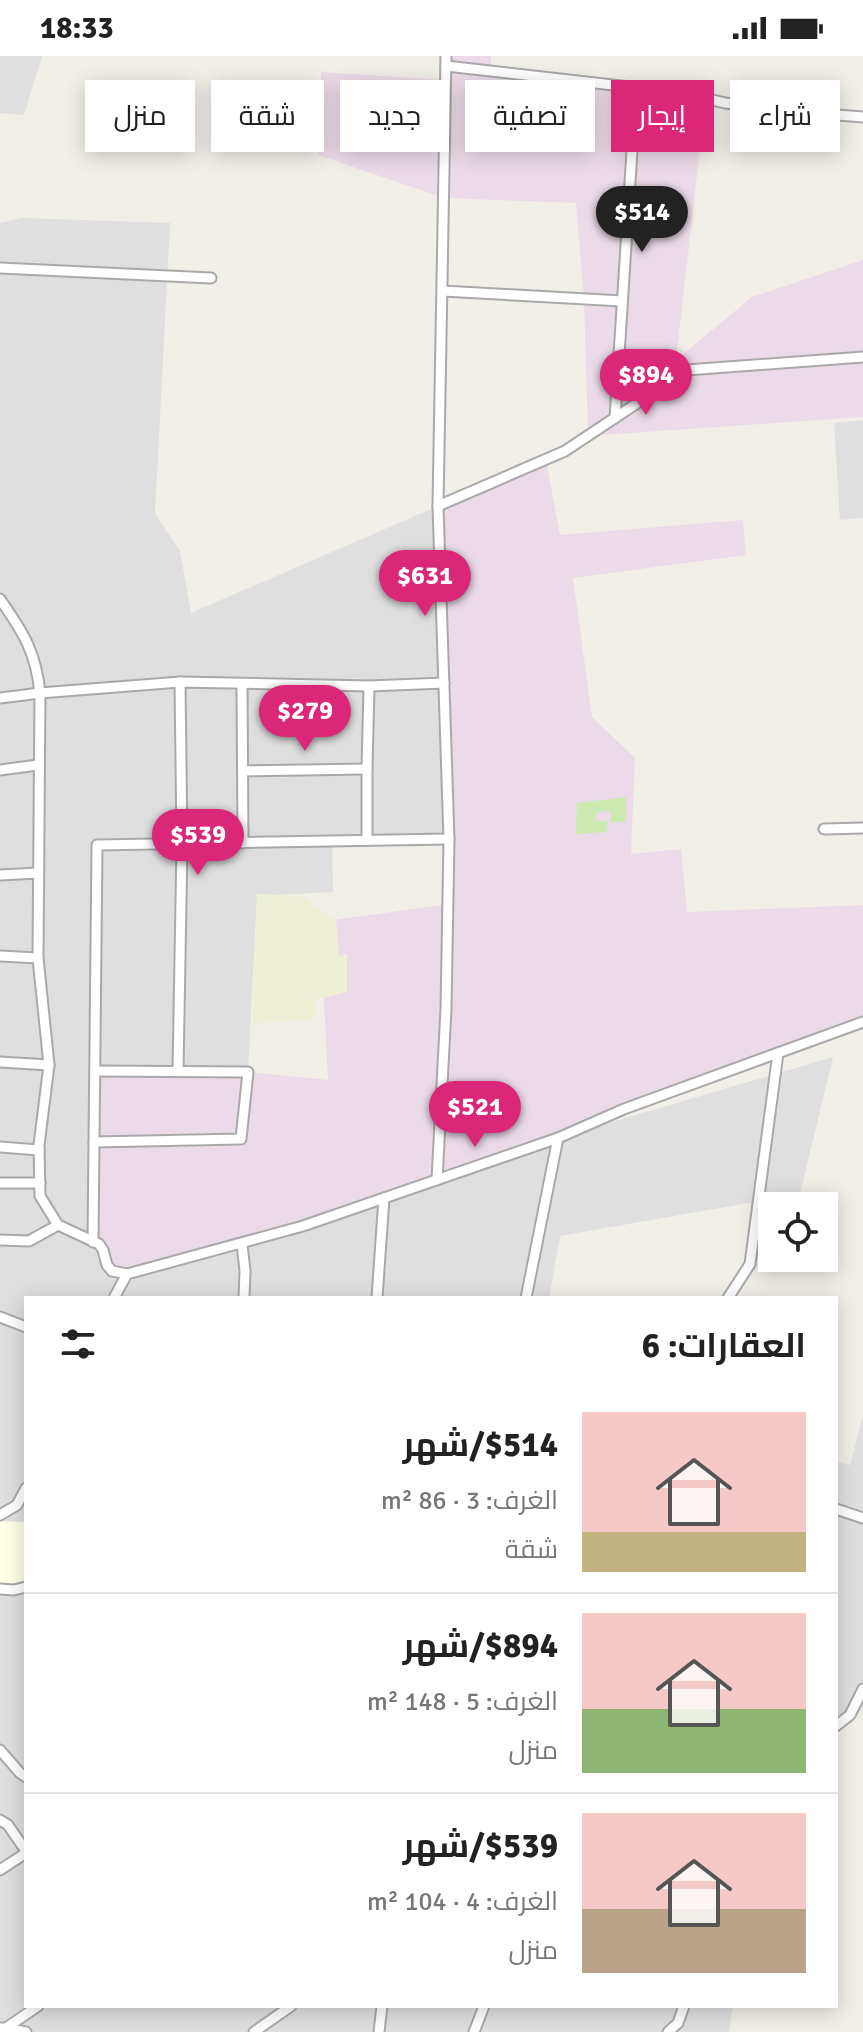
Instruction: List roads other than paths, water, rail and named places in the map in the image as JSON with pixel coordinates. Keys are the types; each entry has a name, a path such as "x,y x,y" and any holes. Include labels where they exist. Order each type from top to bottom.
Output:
{"street":[{"path":"437,1180 446,1009 449,839 438,506 446,61 611,84"},
{"path":"714,100 863,117"},
{"path":"615,418 632,152"},
{"path":"0,268 211,278"},
{"path":"443,291 622,301"},
{"path":"438,506 565,451 687,370 863,357"},
{"path":"0,599 30,647 40,693 38,958 49,1065 39,1150 40,1196 58,1225 99,1244 112,1271 127,1274 303,1226 558,1138 624,1109 863,1022"},
{"path":"0,698 180,682 369,686 444,683"},
{"path":"178,1071 182,844 180,682"},
{"path":"242,684 243,843"},
{"path":"367,840 369,686"},
{"path":"0,770 38,765"},
{"path":"243,771 367,769"},
{"path":"824,829 863,828"},
{"path":"93,1242 97,845 449,839"},
{"path":"0,875 38,873"},
{"path":"0,956 38,958"},
{"path":"729,1296 750,1264 778,1053"},
{"path":"0,1062 49,1065"},
{"path":"94,1142 241,1139 248,1072 95,1071"},
{"path":"526,1296 558,1138"},
{"path":"0,1147 39,1150"},
{"path":"0,1183 40,1183"},
{"path":"377,1296 384,1198"},
{"path":"0,1240 29,1241 58,1225"},
{"path":"242,1244 244,1296"},
{"path":"115,1296 127,1274"},
{"path":"0,1317 24,1326"},
{"path":"0,1515 17,1505 24,1492"},
{"path":"838,1510 863,1518"},
{"path":"0,1589 24,1588"},
{"path":"838,1724 850,1715 863,1689"},
{"path":"0,1750 24,1776"},
{"path":"0,1820 8,1825 24,1849"},
{"path":"0,1870 24,1853"},
{"path":"3,2028 35,2008"},
{"path":"254,2032 288,2008"},
{"path":"379,2032 382,2008"},
{"path":"474,2032 483,2008"},
{"path":"668,2032 678,2023 683,2008"},
{"path":"3,2028 26,2032"}]}
